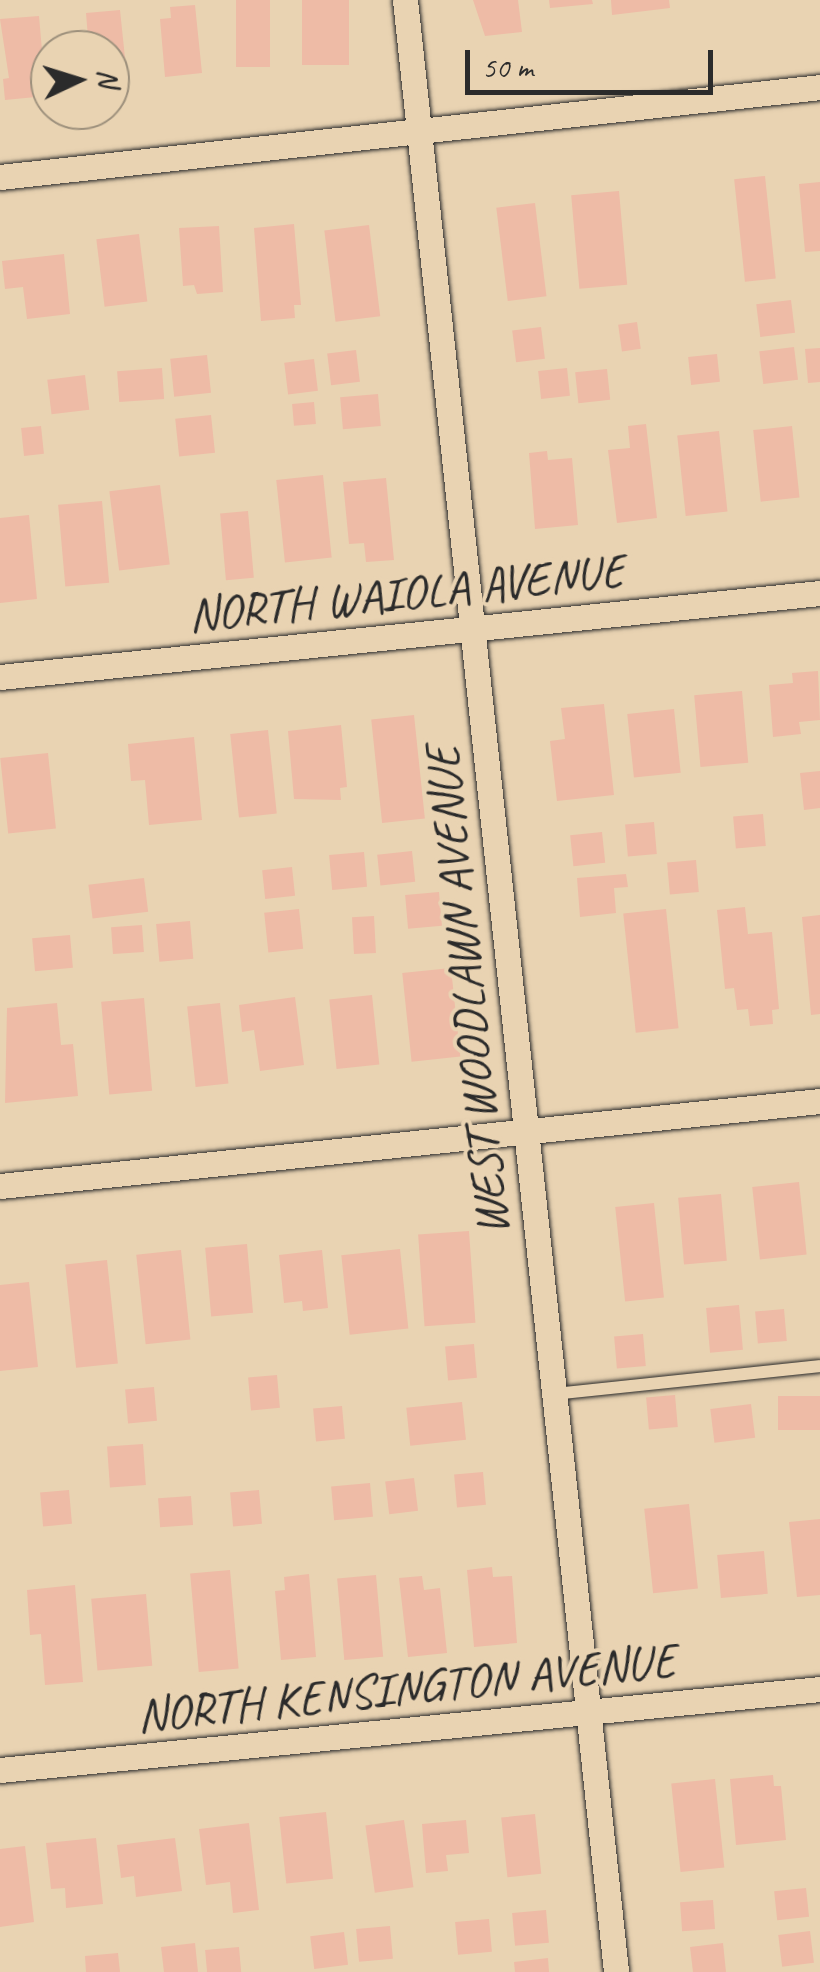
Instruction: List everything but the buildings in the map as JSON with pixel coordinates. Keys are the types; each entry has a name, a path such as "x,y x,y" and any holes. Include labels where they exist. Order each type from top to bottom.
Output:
{"street":[{"name":"WEST WOODLAWN AVENUE","path":"405,0 616,1972"},
{"path":"0,177 820,87"},
{"name":"NORTH WAIOLA AVENUE","path":"0,677 820,593"},
{"path":"0,1186 820,1101"},
{"name":"NORTH KENSINGTON AVENUE","path":"0,1770 820,1690"}],"lane":[{"path":"552,1394 820,1366"}]}
